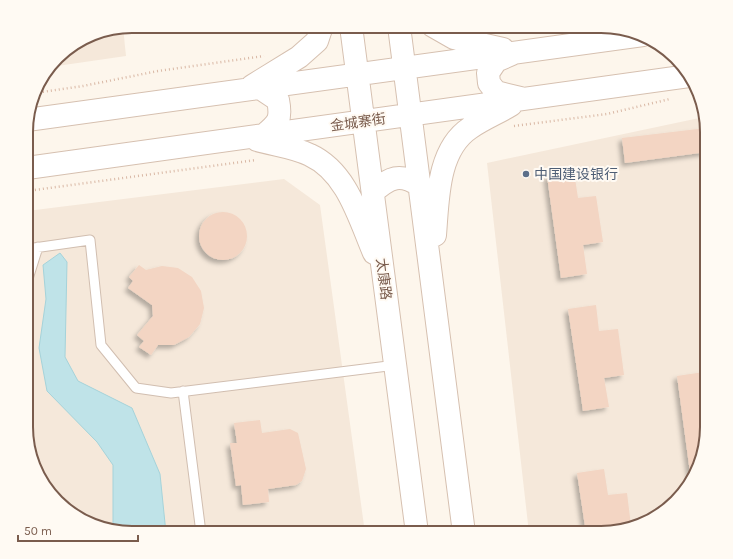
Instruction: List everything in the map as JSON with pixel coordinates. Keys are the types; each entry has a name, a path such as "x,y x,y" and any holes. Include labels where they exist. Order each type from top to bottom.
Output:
{"main road":[{"path":"252,89 299,58 317,41 320,33"},
{"name":"太康路","path":"351,33 358,75 416,526"},
{"path":"400,33 463,526"},
{"path":"445,33 454,38 516,52"},
{"path":"34,119 629,37"},
{"path":"516,52 496,61 488,73 489,83 496,92 523,99"},
{"name":"金城寨街","path":"33,167 683,77"},
{"path":"252,89 278,100 280,112 278,123 256,137"},
{"path":"431,272 441,177 451,149 469,129 523,99"},
{"path":"256,137 310,154 330,167 345,187 384,274"},
{"path":"373,192 387,180 408,178 420,185"}],"lane":[{"path":"33,248 90,240 102,345 136,388 171,393 396,365"},
{"path":"33,263 38,247"},
{"path":"183,391 200,526"}],"path":[{"path":"42,92 83,86 158,71 267,55"},
{"path":"507,127 607,114 674,98"},
{"path":"33,190 262,159"}],"shaded area":[{"path":"124,33 126,56 58,66 67,57 88,43 100,38"},
{"path":"699,118 700,434 697,453 690,471 683,482 676,492 661,506 645,516 627,523 614,525 528,526 487,163"},
{"path":"284,179 320,205 364,526 125,526 106,523 88,516 67,502 53,487 43,471 36,453 33,434 33,210"}],"water":[{"path":"60,253 67,262 65,357 78,381 132,408 160,474 165,526 125,526 113,524 113,465 97,442 47,391 39,348 46,299 43,265"}],"building":[{"path":"700,129 700,153 625,163 622,138"},
{"path":"574,172 578,198 596,196 603,242 583,245 587,274 561,278 547,176"},
{"path":"218,212 228,212 240,219 247,231 247,241 240,253 228,260 218,260 210,256 203,249 199,241 199,231 203,223 210,216"},
{"path":"139,265 146,270 162,266 178,268 192,277 201,291 204,308 200,324 189,337 174,345 158,345 151,355 139,347 144,341 137,335 153,316 152,305 128,288 133,281 129,277"},
{"path":"596,305 599,331 618,329 624,375 604,378 609,407 583,411 568,309"},
{"path":"700,373 700,434 697,453 690,471 677,376"},
{"path":"260,420 262,433 290,429 298,433 306,469 302,481 296,485 268,489 269,502 243,505 241,485 236,486 230,443 237,443 234,423"},
{"path":"604,469 608,495 627,493 630,522 614,525 585,526 577,473"}],"place":[{"name":"中国建设银行","path":"526,174"}]}
